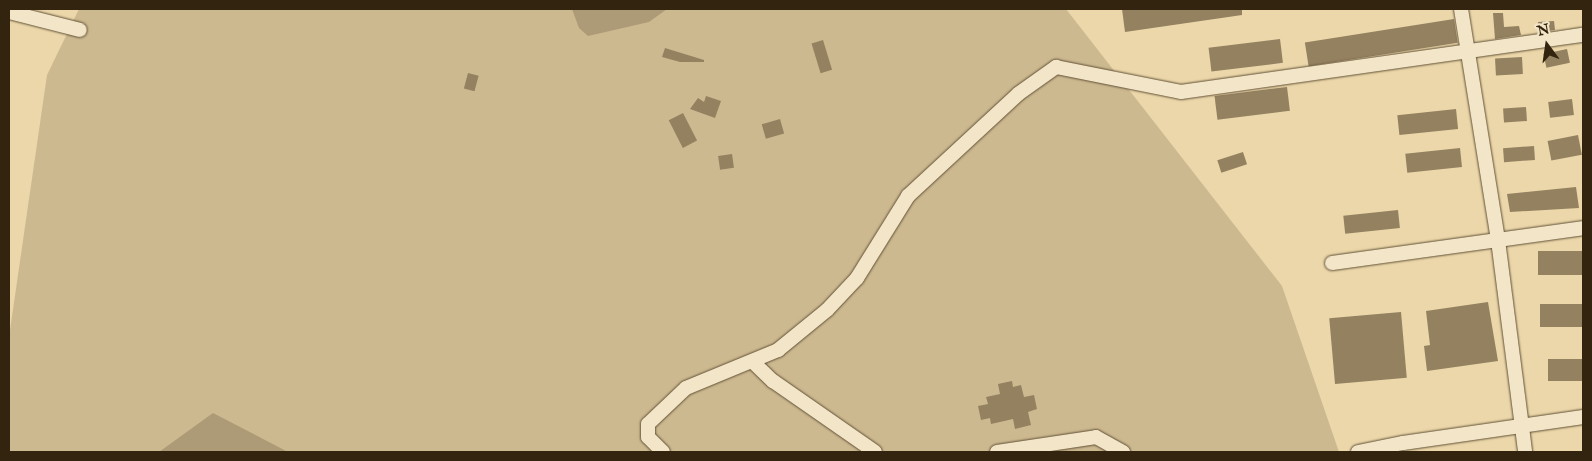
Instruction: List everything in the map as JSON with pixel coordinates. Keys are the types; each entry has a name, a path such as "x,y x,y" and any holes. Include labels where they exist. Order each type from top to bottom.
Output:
{"street":[{"path":"1460,9 1498,240 1525,452"},
{"path":"9,12 80,30"},
{"path":"663,452 648,437 648,424 686,388 753,362 778,350 827,310 857,278 908,196 1018,94 1056,67 1181,92 1583,35"},
{"path":"1332,263 1583,228"},
{"path":"753,362 773,381 875,452"},
{"path":"1358,452 1583,417"},
{"path":"996,452 1096,437 1123,452"}],"shaded area":[{"path":"79,9 1066,9 1282,286 1339,452 9,452 9,337 47,75"},
{"path":"572,9 667,9 649,22 588,36 579,28"},
{"path":"213,413 288,452 159,452"}],"building":[{"path":"1122,9 1242,9 1242,15 1125,32"},
{"path":"1493,13 1503,13 1504,27 1519,26 1521,35 1495,39"},
{"path":"1454,19 1458,43 1309,66 1305,43"},
{"path":"1554,21 1555,30 1538,32 1538,22"},
{"path":"1280,39 1283,63 1211,72 1209,48"},
{"path":"823,40 832,70 821,73 812,44"},
{"path":"665,48 704,60 704,62 680,62 662,57"},
{"path":"1567,49 1570,63 1546,68 1544,54"},
{"path":"1522,57 1523,74 1496,75 1495,58"},
{"path":"468,73 479,76 474,91 464,88"},
{"path":"1287,87 1290,111 1217,120 1215,96"},
{"path":"706,96 721,101 715,118 690,109 698,98 704,102"},
{"path":"1572,99 1574,115 1550,118 1548,102"},
{"path":"1526,107 1527,121 1504,123 1503,109"},
{"path":"1456,109 1458,129 1399,135 1397,115"},
{"path":"683,113 697,141 683,148 669,120"},
{"path":"780,119 784,133 766,139 762,124"},
{"path":"1578,135 1582,155 1551,161 1548,141"},
{"path":"1534,146 1535,160 1504,162 1503,148"},
{"path":"1460,148 1462,167 1407,173 1405,154"},
{"path":"1243,152 1247,164 1221,173 1217,160"},
{"path":"732,154 734,168 720,170 718,156"},
{"path":"1576,187 1579,208 1510,212 1507,194"},
{"path":"1398,210 1400,228 1345,234 1343,216"},
{"path":"1538,251 1583,251 1583,275 1538,275"},
{"path":"1488,302 1498,361 1427,371 1424,346 1430,345 1426,311"},
{"path":"1540,304 1583,304 1583,327 1540,327"},
{"path":"1401,312 1407,378 1335,384 1329,318"},
{"path":"1548,359 1583,359 1583,381 1548,381"},
{"path":"1012,381 1013,387 1021,385 1024,397 1034,395 1037,409 1028,412 1031,425 1015,429 1013,419 991,424 990,418 981,420 978,406 988,404 986,397 1000,394 998,384"}]}
